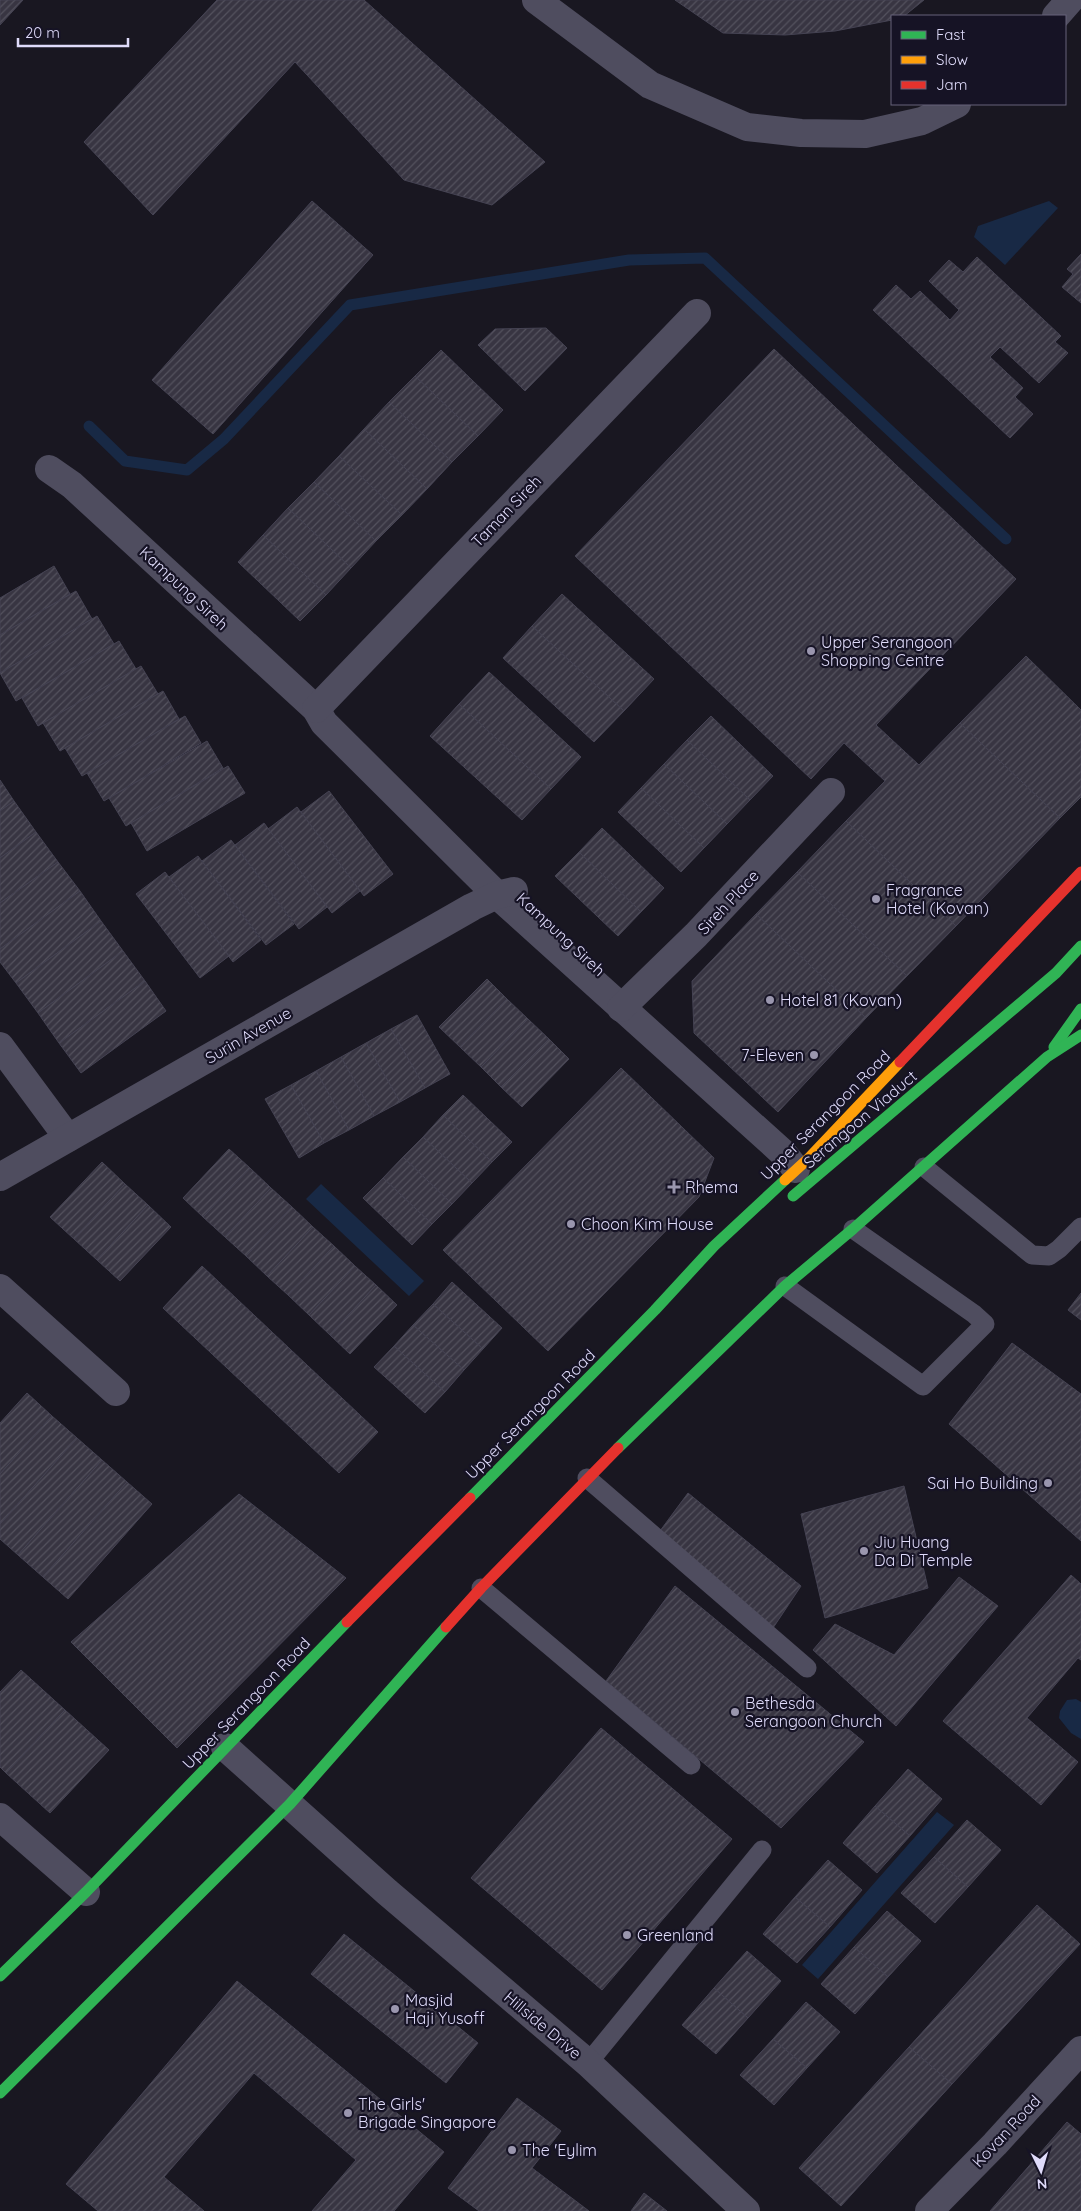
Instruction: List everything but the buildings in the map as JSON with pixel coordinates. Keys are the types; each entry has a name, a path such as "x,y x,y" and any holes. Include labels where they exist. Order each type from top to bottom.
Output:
{"main road":[{"name":"Upper Serangoon Road","path":"0,1976 86,1892 225,1747 655,1310 714,1246 802,1163 1081,872"},
{"name":"Serangoon Viaduct","path":"783,1204 1056,973 1081,946"},
{"path":"1047,1057 1081,1009"},
{"path":"0,2093 290,1804 482,1588 587,1478 786,1286 924,1167 1047,1057 1081,1034"},
{"path":"655,1310 722,1254"}],"street":[{"path":"536,0 650,86 747,127 801,133 865,134 922,122 956,105"},
{"path":"1057,15 1070,0"},
{"name":"Taman Sireh","path":"316,709 697,313"},
{"name":"Kampung Sireh","path":"49,469 72,484 316,709 331,714 506,893 782,1152 802,1163"},
{"name":"Sireh Place","path":"625,1003 696,935 831,792"},
{"name":"Surin Avenue","path":"0,1177 506,893"},
{"path":"0,1046 68,1138"},
{"path":"0,1288 116,1392"},
{"name":"Hillside Drive","path":"225,1747 386,1892 588,2063 746,2211"},
{"path":"0,1816 86,1892"},
{"name":"Kovan Road","path":"929,2211 995,2144 1081,2050"}],"lane":[{"path":"924,1167 1032,1255 1049,1256 1059,1249 1081,1227"},
{"path":"786,1286 923,1386 985,1324 974,1314 853,1229"},
{"path":"587,1478 807,1668"},
{"path":"482,1588 691,1765"},
{"path":"588,2063 762,1850"}],"water":[{"path":"1049,201 1058,208 1005,265 974,237 978,226"},
{"path":"321,1184 424,1281 409,1296 306,1199"},
{"path":"1076,1699 1081,1702 1081,1739 1071,1733 1059,1718 1060,1711 1067,1700"},
{"path":"937,1812 954,1825 818,1979 802,1965"}],"waterway":[{"path":"89,426 125,461 187,470 224,439 350,305 629,260 705,258 1006,539"}],"traffic: fast":[{"path":"793,1196 1056,973 1081,946"},
{"path":"1054,1047 1081,1009"},
{"path":"618,1448 785,1286 853,1229 1047,1057 1081,1035"},
{"path":"470,1498 655,1310 714,1246 785,1180"},
{"path":"0,1976 86,1892 347,1622"},
{"path":"0,2093 290,1804 446,1627"}],"traffic: slow":[{"path":"785,1180 809,1158 900,1062"}],"traffic: jam":[{"path":"900,1062 1081,872"},
{"path":"446,1627 481,1588 618,1448"},
{"path":"347,1622 470,1498"}],"place":[{"name":"Upper Serangoon Shopping Centre","path":"811,651"},
{"name":"Fragrance Hotel (Kovan)","path":"876,899"},
{"name":"Hotel 81 (Kovan)","path":"770,1000"},
{"name":"7-Eleven","path":"814,1055"},
{"name":"Rhema","path":"674,1187"},
{"name":"Choon Kim House","path":"571,1224"},
{"name":"Sai Ho Building","path":"1048,1483"},
{"name":"Jiu Huang Da Di Temple","path":"864,1551"},
{"name":"Bethesda Serangoon Church","path":"735,1712"},
{"name":"Greenland","path":"627,1935"},
{"name":"Masjid Haji Yusoff","path":"395,2009"},
{"name":"The Girls' Brigade Singapore","path":"348,2113"},
{"name":"The 'Eylim","path":"512,2150"}]}
